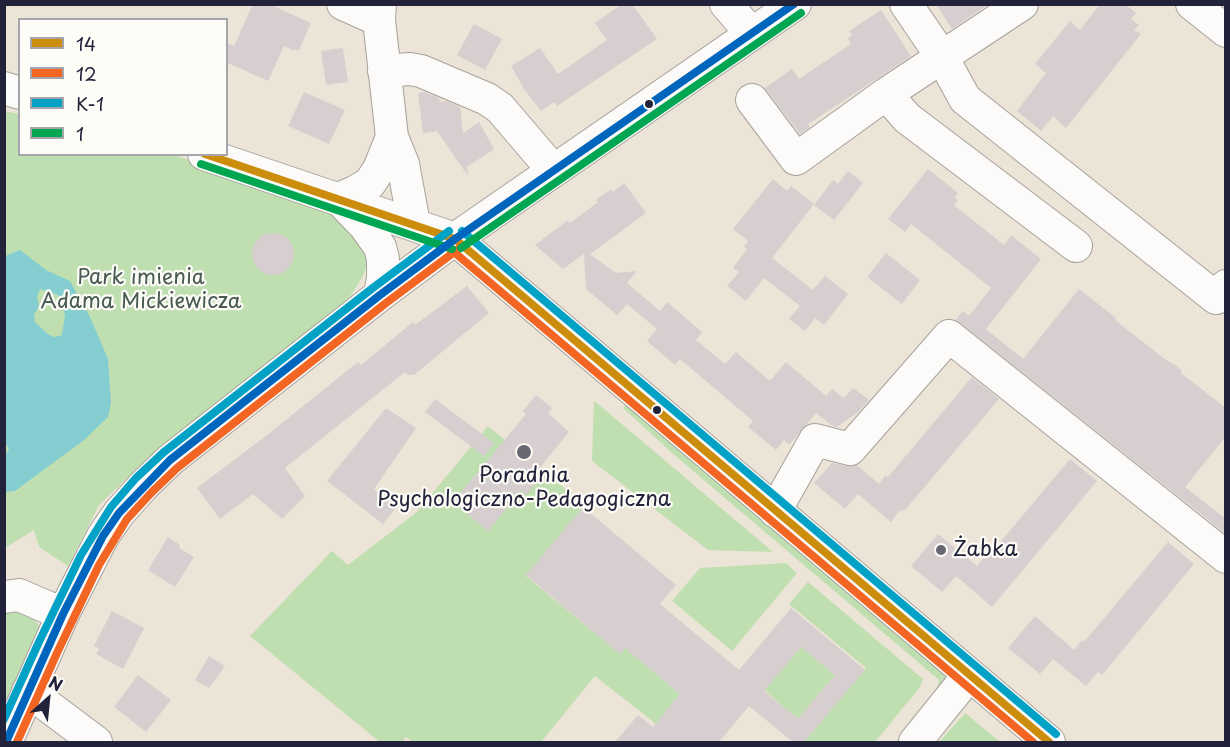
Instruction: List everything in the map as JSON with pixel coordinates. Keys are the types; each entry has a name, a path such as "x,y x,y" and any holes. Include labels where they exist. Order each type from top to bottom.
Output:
{"street":[{"path":"343,4 379,12 392,137 403,164 414,224"},
{"path":"726,4 751,33"},
{"path":"6,742 63,614 104,536 144,485 171,460 380,295 455,239 795,4"},
{"path":"906,4 942,57 966,99 1222,296"},
{"path":"752,100 795,159 886,94 1022,4"},
{"path":"1192,4 1226,32"},
{"path":"384,71 410,69 421,71 487,99 500,108 553,170"},
{"path":"886,94 907,118 1076,246"},
{"path":"338,199 369,183 379,169 392,137"},
{"path":"210,156 455,239 1049,742"},
{"path":"338,199 365,226 380,247 383,260 380,295"},
{"path":"775,511 815,440 850,449 949,336 1226,557"},
{"path":"4,597 19,595 63,614"},
{"path":"915,742 969,675"},
{"path":"28,691 96,742"}],"green space":[{"name":"Park imienia Adama Mickiewicza","path":"4,111 18,114 18,156 176,156 358,211 373,247 363,276 351,295 328,321 142,464 99,505 68,566 39,547 34,530 5,548"},
{"path":"630,400 955,676 909,742 896,742 929,703 939,680 672,453 623,408"},
{"path":"594,401 773,552 708,550 592,461"},
{"path":"488,426 585,505 526,576 619,653 625,648 680,694 656,724 595,676 541,742 413,742 406,737 402,742 380,742 250,636 332,551 348,565 417,512"},
{"path":"786,563 797,573 732,651 672,601 700,568"},
{"path":"808,582 923,679 920,687 875,742 804,742 866,668 789,604"},
{"path":"18,609 32,616 41,628 5,717 5,611"},
{"path":"801,647 835,675 798,719 764,690"},
{"path":"965,713 1000,742 939,742"}],"water":[{"path":"20,250 46,270 70,281 90,317 108,359 111,403 108,417 84,440 15,491 5,492 5,456 9,449 4,441 5,256","holes":["40,289 58,295 65,315 62,335 55,337 49,335 35,322 34,315 39,306 37,297"]}],"building":[{"path":"253,4 269,4 311,23 299,50 292,50 284,46 268,81 228,63 228,44 234,46"},
{"path":"622,4 632,4 657,39 557,106 554,102 541,111 524,89 511,66 540,48 558,74 607,40 595,23"},
{"path":"936,4 989,4 952,29"},
{"path":"1100,4 1125,4 1136,13 1131,19 1139,25 1134,30 1141,34 1066,128 1053,116 1041,131 1017,111 1046,73 1035,64 1070,21 1080,30"},
{"path":"881,10 911,56 808,124 810,127 800,134 765,88 792,69 799,79 851,44 848,38 852,35 849,31"},
{"path":"474,24 502,39 485,70 457,55"},
{"path":"343,48 348,82 326,85 321,51"},
{"path":"304,92 345,110 329,144 288,126"},
{"path":"424,92 439,98 440,102 446,101 460,107 463,133 479,122 494,149 467,167 468,176 437,131 423,133 418,93"},
{"path":"928,169 958,193 955,197 958,200 954,205 1004,245 1011,235 1041,259 986,329 1023,359 1079,289 1226,408 1226,436 1185,487 1226,519 1226,534 956,320 963,311 969,316 991,288 911,224 905,232 888,219"},
{"path":"848,171 863,183 834,220 814,205 833,180 838,184"},
{"path":"773,179 787,191 791,186 814,204 772,258 813,290 825,276 848,294 824,325 815,318 805,331 789,319 800,306 764,278 746,301 727,286 739,272 733,268 747,249 744,246 748,241 733,229"},
{"path":"624,183 646,213 590,254 616,273 637,271 627,283 660,311 667,302 702,332 696,340 725,364 736,352 770,381 786,362 826,396 832,389 844,398 853,388 869,400 858,412 837,427 816,413 789,445 784,440 776,450 748,427 753,421 680,359 675,365 647,341 657,329 627,304 617,315 586,289 584,254 563,269 535,245 568,220 570,223 611,189 613,192"},
{"path":"273,233 281,234 288,239 293,246 293,262 288,269 281,274 273,275 265,274 258,269 253,262 252,254 253,246 258,239 265,234"},
{"path":"886,253 920,280 902,304 867,277"},
{"path":"467,286 489,313 414,375 408,375 405,372 285,468 305,496 282,519 253,494 220,519 197,488 358,362 361,365 413,322 415,325"},
{"path":"972,377 999,399 905,510 899,511 891,522 858,494 845,509 814,483 832,463 846,466 857,465 879,484 886,475 888,477"},
{"name":"Poradnia Psychologiczno-Pedagogiczna","path":"536,395 552,408 548,413 569,432 538,470 543,473 526,495 521,490 488,531 453,502 526,414 523,411"},
{"path":"435,399 494,443 484,456 425,412"},
{"path":"386,408 416,428 374,489 397,506 383,524 327,481"},
{"path":"1070,459 1097,481 992,607 956,576 942,592 911,566 938,534 977,566 984,557 986,559"},
{"path":"583,507 676,585 660,604 739,670 791,608 865,670 804,742 793,742 749,706 719,742 615,742 638,715 653,727 680,694 625,648 620,654 526,575","holes":["801,647 835,675 798,719 764,691"]},
{"path":"168,537 180,545 179,548 194,557 175,587 148,570"},
{"path":"1168,542 1194,564 1102,675 1098,672 1086,686 1053,659 1040,674 1008,648 1035,616 1074,650 1082,640 1084,642"},
{"path":"112,611 144,628 123,669 96,654 99,649 94,646"},
{"path":"209,656 225,666 209,688 195,680"},
{"path":"138,675 171,700 146,732 114,707"}],"transit line":[{"path":"6,742 63,614 103,536 119,513 170,460 455,239 794,4"},
{"name":"1","path":"461,248 801,13"},
{"name":"14","path":"211,156 455,239 1049,742"},
{"name":"1","path":"201,164 452,249"},
{"name":"K-1","path":"4,719 81,555 111,507 136,478 164,452 449,231"},
{"name":"K-1","path":"462,231 1056,734"},
{"name":"12","path":"448,247 1033,742"},
{"name":"12","path":"17,742 99,565 127,519 177,468 386,303 461,247"}],"place":[{"name":"Poradnia Psychologiczno-Pedagogiczna","path":"524,452"},
{"name":"Żabka","path":"941,550"}]}
